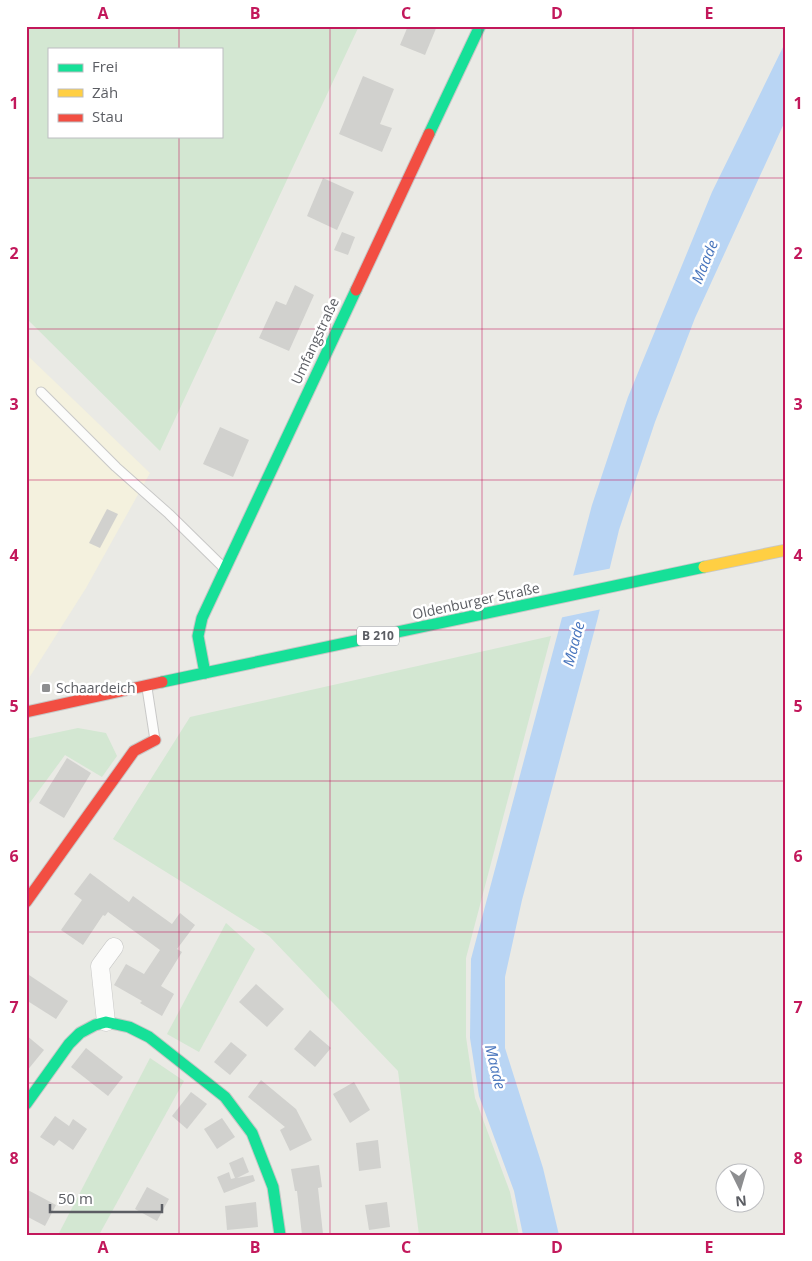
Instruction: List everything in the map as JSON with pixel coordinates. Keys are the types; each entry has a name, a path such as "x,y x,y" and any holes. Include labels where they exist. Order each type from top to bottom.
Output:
{"street":[{"name":"Umfangstraße","path":"205,673 198,636 202,618 480,26"},
{"name":"Oldenburger Straße","path":"26,712 786,550"},
{"path":"26,902 134,751 155,740"},
{"path":"106,1022 100,966 114,947"},
{"path":"26,1104 69,1044 80,1033 106,1022 129,1027 149,1037 225,1097 252,1133 273,1187 280,1235"}],"lane":[{"path":"41,392 116,467 169,514 224,569"},
{"path":"147,685 155,740"}],"shaded area":[{"path":"26,354 150,473 86,588 29,678 26,679"}],"green space":[{"path":"26,26 359,26 160,451 26,318"},
{"path":"551,636 466,958 466,1037 475,1098 510,1192 519,1235 419,1235 398,1071 269,936 113,839 190,717"},
{"path":"78,728 106,733 117,756 102,777 65,755 26,808 26,739"},
{"path":"226,923 255,949 199,1052 167,1034"},
{"path":"150,1058 184,1081 99,1235 58,1235"}],"water":[{"name":"Maade","path":"786,41 786,119 695,318 655,422 619,530 597,621 522,900 505,977 505,1048 543,1168 559,1235 523,1235 514,1191 479,1096 470,1038 471,959 592,505 628,397 712,192"}],"pier":[{"path":"613,568 602,609 559,618 571,576"}],"building":[{"path":"408,26 437,26 425,55 400,45"},
{"path":"363,76 394,89 380,124 392,128 382,152 339,134"},
{"path":"323,178 354,192 337,230 307,216"},
{"path":"342,232 355,237 348,255 334,250"},
{"path":"295,285 314,295 289,351 259,338 276,301 286,305"},
{"path":"220,427 249,440 233,477 203,464"},
{"path":"107,509 118,514 100,548 89,543"},
{"path":"67,758 91,773 64,818 39,803"},
{"path":"90,873 129,902 133,896 172,924 180,913 195,925 177,949 182,952 161,986 174,994 162,1016 140,1003 142,1001 114,985 126,964 144,974 160,950 108,912 105,916 103,915 83,945 61,930 82,900 74,894"},
{"path":"26,973 68,1001 56,1019 26,1000"},
{"path":"256,984 284,1009 267,1027 239,1002"},
{"path":"310,1030 331,1048 315,1067 294,1049"},
{"path":"26,1035 44,1050 26,1072"},
{"path":"231,1042 247,1055 230,1075 214,1062"},
{"path":"86,1048 123,1077 108,1096 71,1067"},
{"path":"261,1080 296,1109 312,1140 290,1151 280,1130 285,1127 248,1097"},
{"path":"354,1082 370,1110 350,1123 333,1094"},
{"path":"191,1092 207,1104 187,1129 172,1116"},
{"path":"55,1116 69,1126 73,1119 87,1129 73,1150 59,1140 54,1146 40,1137"},
{"path":"222,1118 235,1137 217,1149 204,1129"},
{"path":"378,1140 381,1168 359,1171 356,1143"},
{"path":"243,1157 249,1172 237,1178 253,1175 255,1181 224,1193 217,1177 229,1172 231,1179 235,1178 229,1163"},
{"path":"319,1165 322,1187 318,1188 323,1234 302,1235 297,1191 295,1191 291,1169"},
{"path":"147,1187 169,1199 157,1221 135,1209"},
{"path":"26,1189 56,1205 45,1226 26,1216"},
{"path":"256,1202 258,1227 227,1230 225,1206"},
{"path":"387,1202 390,1227 369,1230 365,1205"}],"traffic: fast":[{"path":"429,134 480,26"},
{"path":"205,673 198,636 202,618 356,290"},
{"path":"162,682 704,567"},
{"path":"26,1104 69,1044 80,1033 95,1025 106,1022 129,1027 149,1037 225,1097 252,1133 273,1187 280,1235"}],"traffic: slow":[{"path":"704,567 786,550"}],"traffic: jam":[{"path":"356,290 429,134"},
{"path":"26,712 162,682"},
{"path":"26,902 134,751 155,740"}],"place":[{"name":"Schaardeich","path":"46,688"}]}
